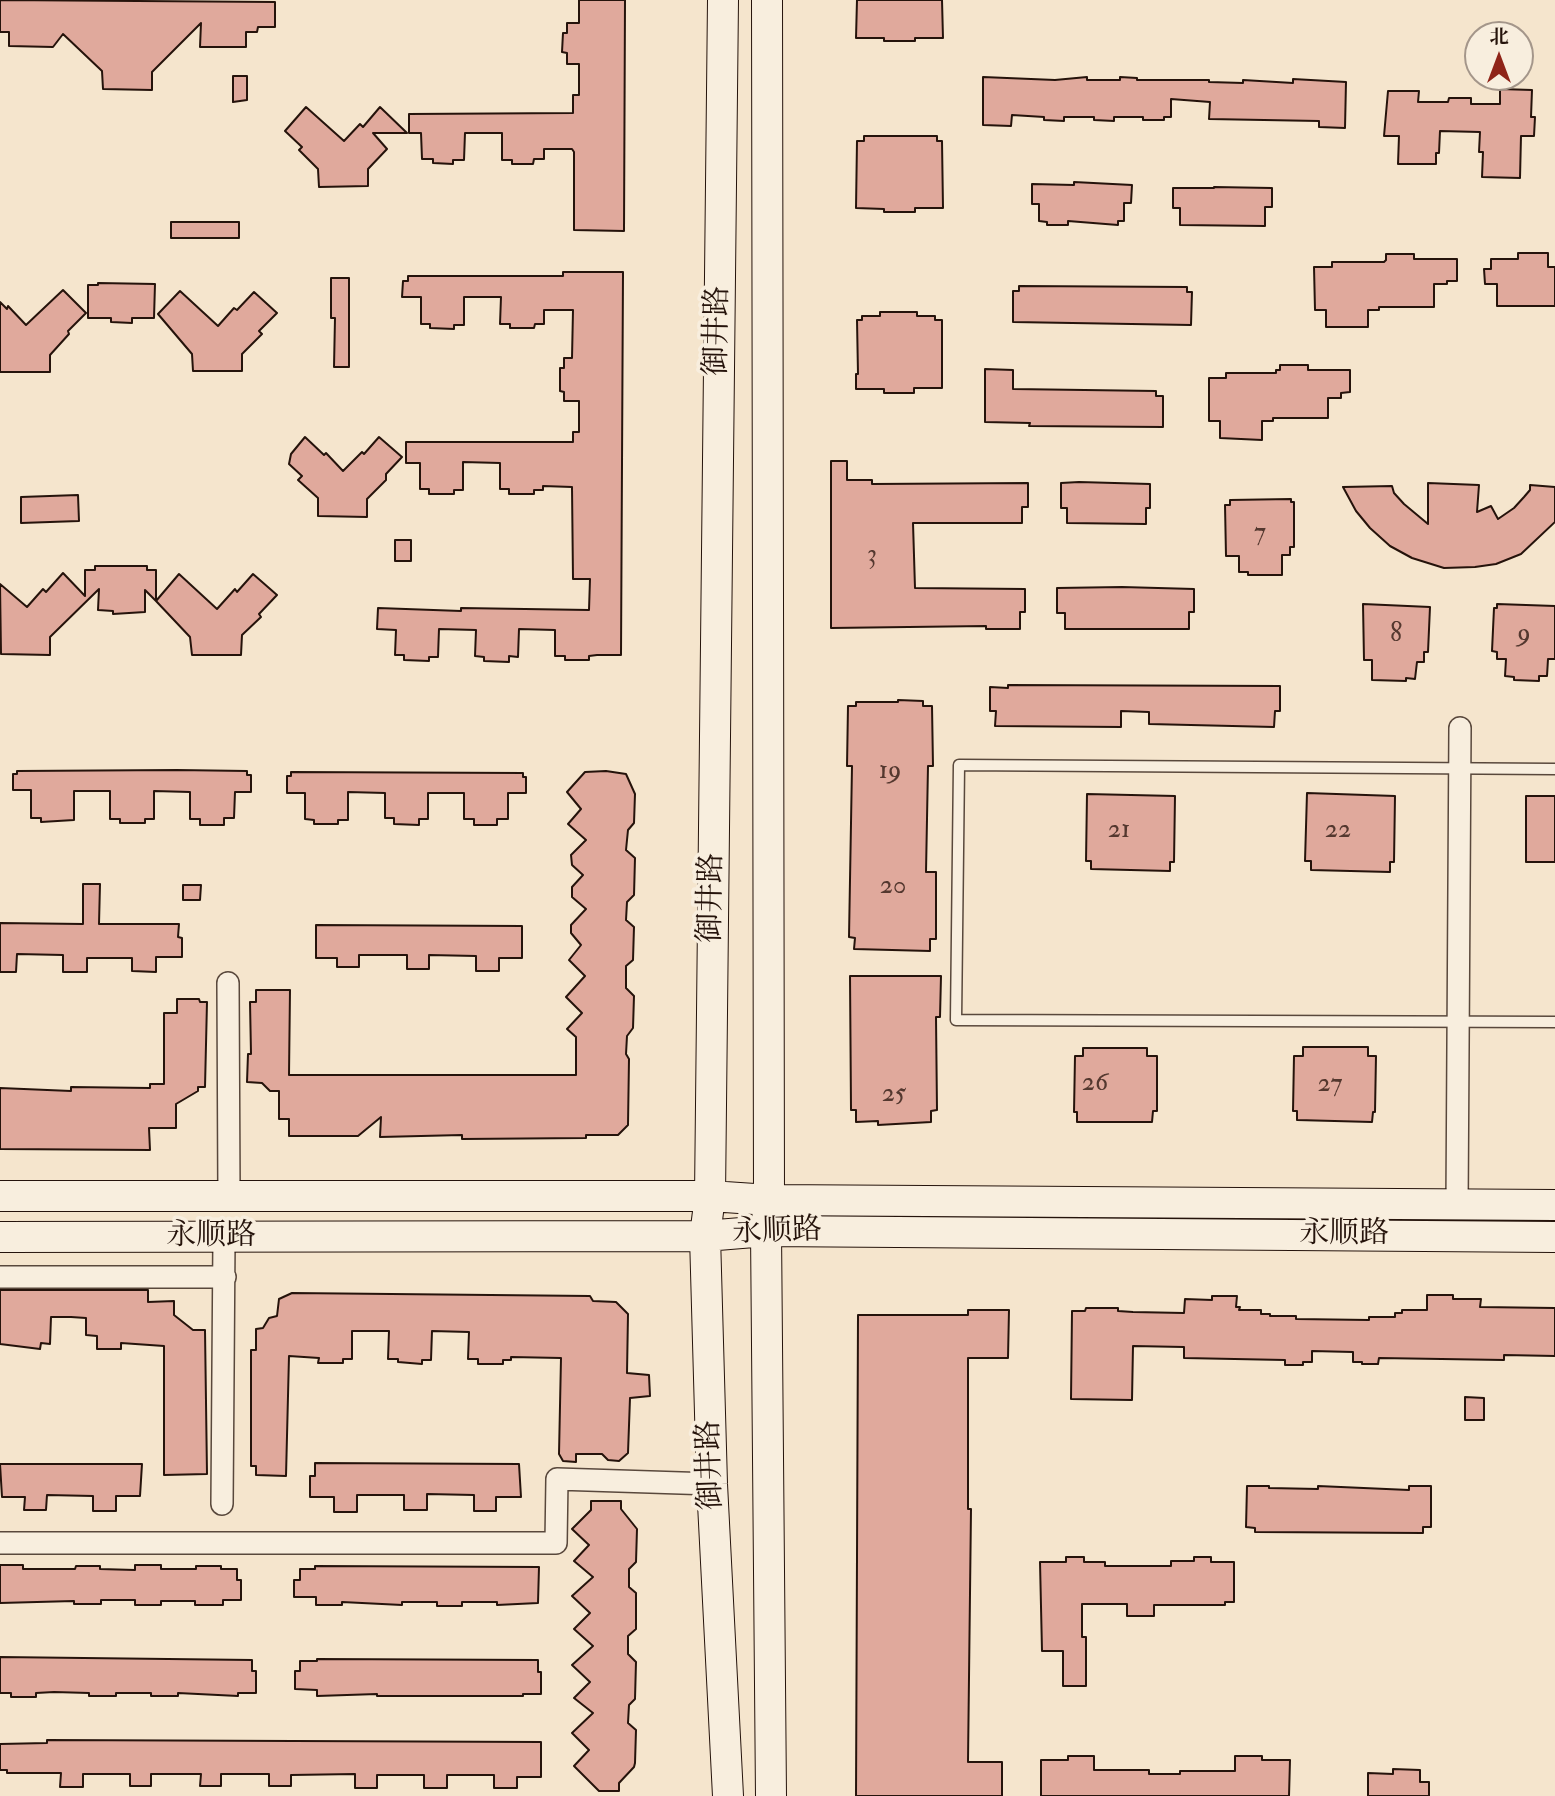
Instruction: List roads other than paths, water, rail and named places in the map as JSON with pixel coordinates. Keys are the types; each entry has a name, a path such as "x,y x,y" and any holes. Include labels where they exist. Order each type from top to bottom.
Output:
{"street":[{"name":"御井路","path":"723,0 710,1196 705,1236 712,1484 728,1796"},
{"name":"御井路","path":"766,0 769,1200 766,1231 771,1796"},
{"path":"1457,1206 1460,728"},
{"path":"228,983 229,1196"},
{"name":"永顺路","path":"0,1196 710,1196 769,1200 1555,1205"},
{"name":"永顺路","path":"0,1237 705,1236 766,1231 1555,1237"},
{"path":"222,1504 224,1238"},
{"path":"0,1277 225,1277"},
{"path":"0,1543 556,1543 557,1479 712,1484"}],"lane":[{"path":"1555,769 959,765 956,1020 1555,1022"}]}
